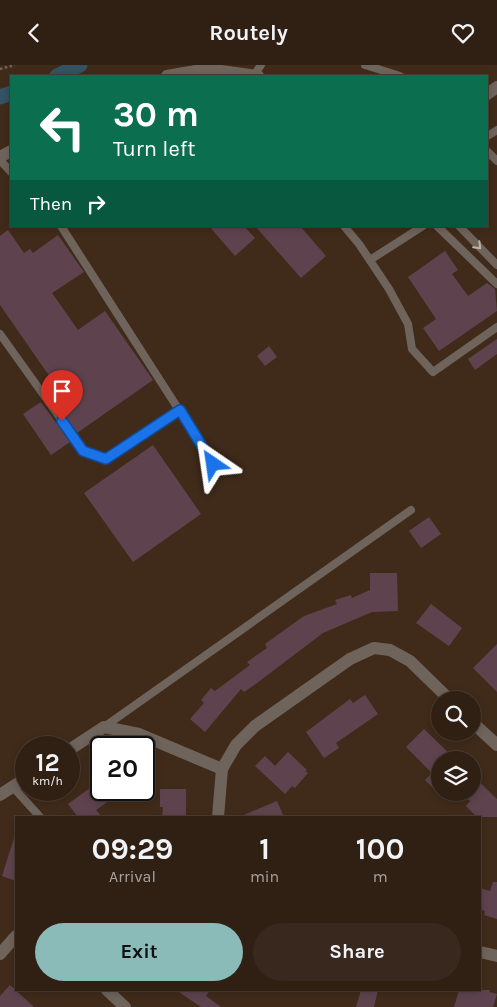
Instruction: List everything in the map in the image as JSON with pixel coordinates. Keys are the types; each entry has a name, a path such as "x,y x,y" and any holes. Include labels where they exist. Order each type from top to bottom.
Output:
{"street":[{"path":"174,75 207,69 257,72"},
{"path":"218,816 222,769 236,745 256,726 350,659 374,648 390,650 410,661 441,691"},
{"path":"80,743 104,727 139,733 222,769"},
{"path":"481,730 497,745"},
{"path":"0,795 13,787"},
{"path":"0,954 15,938"},
{"path":"481,952 497,956"},
{"path":"108,991 125,1007"}],"lane":[{"path":"365,65 397,75"},
{"path":"0,159 10,171"},
{"path":"63,227 213,464"},
{"path":"345,227 370,260 408,324 412,349 433,372 497,327"},
{"path":"370,260 421,227"},
{"path":"438,227 497,284"},
{"path":"460,227 497,265"},
{"path":"0,335 83,451 106,459 180,410"},
{"path":"104,727 411,510"},
{"path":"13,787 39,816"}],"path":[{"path":"0,69 15,65"}],"building":[{"path":"210,227 245,227 255,238 235,256"},
{"path":"256,227 301,227 326,256 301,278"},
{"path":"8,230 24,253 30,249 33,253 58,235 84,272 52,293 78,330 105,311 153,380 77,433 51,395 59,390 0,305 0,236"},
{"path":"445,251 458,270 452,274 468,296 487,283 495,289 497,311 439,351 423,328 436,319 408,277"},
{"path":"497,339 497,354 475,370 468,359"},
{"path":"269,346 277,357 265,366 257,356"},
{"path":"41,402 70,442 51,455 23,414"},
{"path":"153,445 201,514 133,562 84,493"},
{"path":"429,517 441,534 421,548 409,531"},
{"path":"370,573 397,573 398,611 372,612 323,633 244,692 241,689 205,732 190,719 204,703 201,700 211,688 215,691 250,665 247,662 267,648 265,644 304,616 337,604 335,600 351,595 352,598 370,590"},
{"path":"431,604 462,628 449,646 416,623"},
{"path":"497,644 497,692 473,668"},
{"path":"365,695 378,714 336,743 339,748 324,758 306,732 350,699 353,703"},
{"path":"424,729 431,736 431,741 436,741 447,751 431,751 431,772 406,747"},
{"path":"288,752 308,773 295,788 292,786 285,794 255,766 265,756 275,766"},
{"path":"431,774 431,786 425,780"},
{"path":"481,784 497,799 497,817 476,816 466,806 470,801 481,801"},
{"path":"90,788 90,801 109,801 96,810 101,816 77,816 68,804 72,801 80,801 80,795"},
{"path":"160,789 186,789 186,816 162,816 163,807 160,807"},
{"path":"277,801 284,816 241,816"},
{"path":"14,838 15,881 2,876"},
{"path":"493,882 497,882 497,919 484,915 485,911 481,909 481,888 490,891"},
{"path":"10,985 34,1007 0,1007 0,996"},
{"path":"490,990 489,992 497,994 493,1007 454,1007 459,991"},
{"path":"177,991 209,991 206,996 221,1007 201,1007"},
{"path":"361,991 378,991 374,1007 356,1007"}],"waterway":[{"path":"59,75 80,65"},
{"path":"0,97 10,93"}],"route":[{"path":"62,421 83,451 106,459 180,410 213,464"}]}
